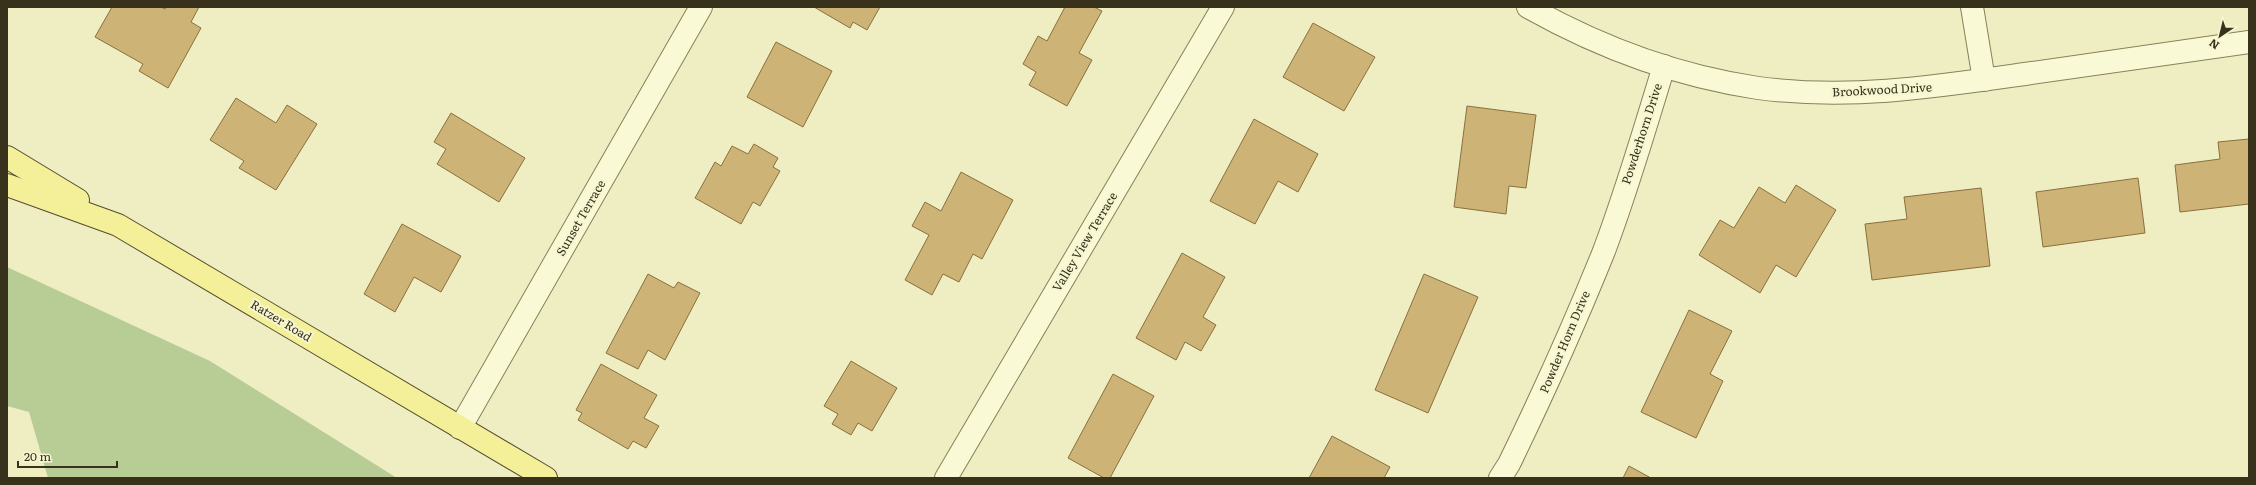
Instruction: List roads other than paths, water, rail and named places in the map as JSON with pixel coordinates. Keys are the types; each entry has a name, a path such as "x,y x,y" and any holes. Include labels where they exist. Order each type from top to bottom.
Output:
{"main road":[{"path":"7,157 118,224"},
{"name":"Ratzer Road","path":"7,185 118,224 546,478"}],"street":[{"name":"Sunset Terrace","path":"460,428 701,7"},
{"name":"Valley View Terrace","path":"946,478 1224,7"},
{"name":"Brookwood Drive","path":"1528,7 1560,25 1621,52 1686,73 1758,88 1834,94 1911,91 2249,42"},
{"path":"1972,7 1984,80"},
{"name":"Powderhorn Drive","path":"1620,202 1664,66"},
{"name":"Powder Horn Drive","path":"1500,478 1509,464 1560,358 1604,250 1620,202"}]}
